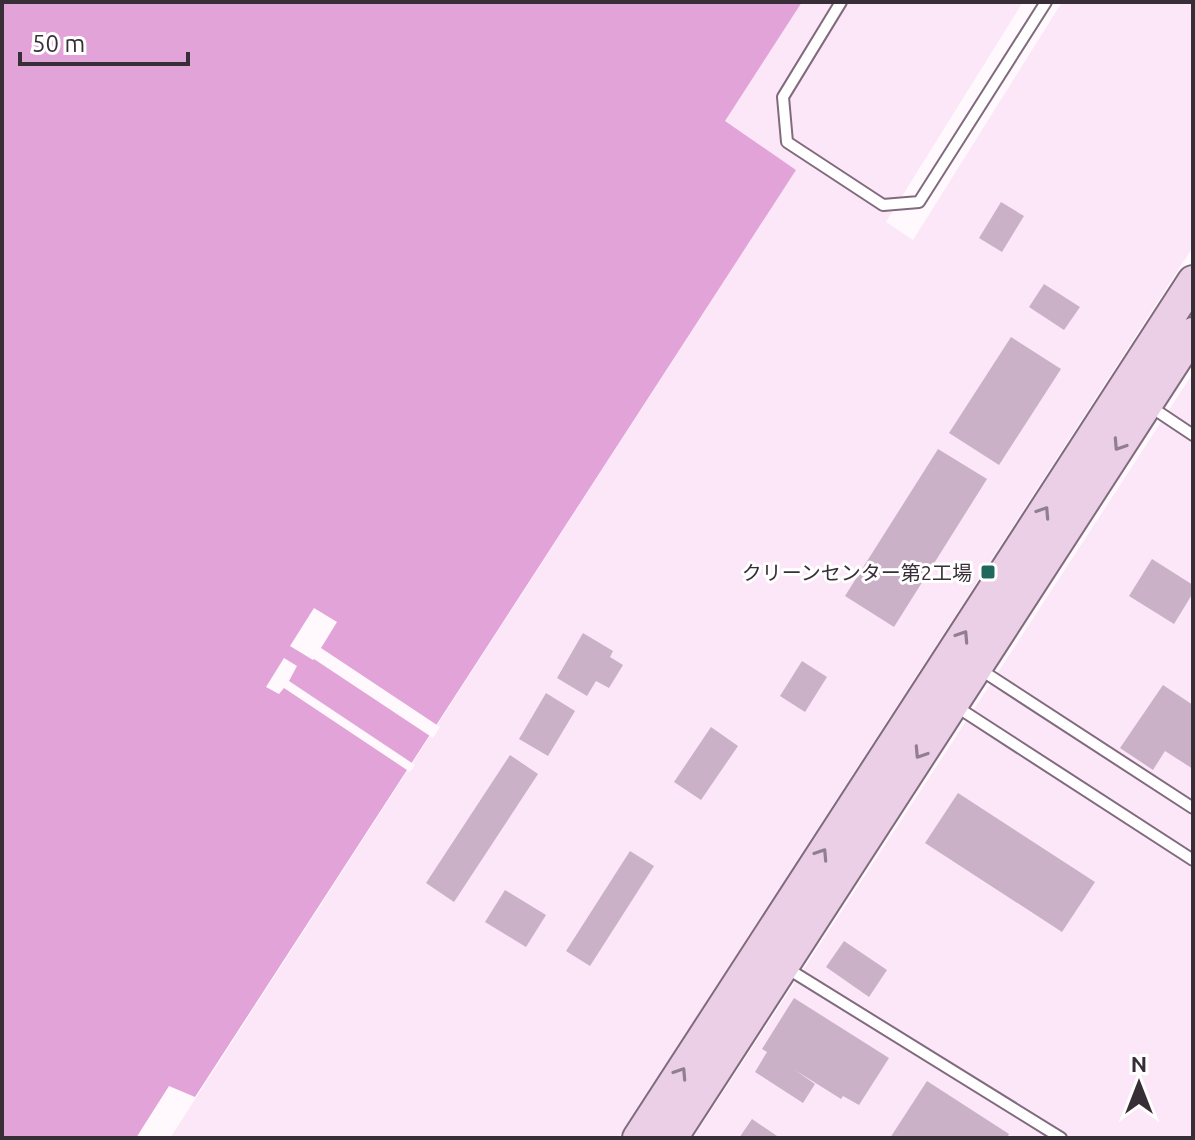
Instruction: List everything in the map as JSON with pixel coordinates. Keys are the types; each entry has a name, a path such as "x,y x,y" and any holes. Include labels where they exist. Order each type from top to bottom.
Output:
{"street":[{"path":"638,1138 1193,281"},
{"path":"672,1138 1193,333"}],"lane":[{"path":"841,2 783,97 787,142 883,205 919,202 1046,2"},
{"path":"1146,404 1193,435"},
{"path":"976,666 1193,808"},
{"path":"952,703 1193,860"},
{"path":"784,966 1061,1138"}],"shaded area":[{"path":"2,2 802,2 725,121 796,170 195,1097 169,1086 136,1138 2,1138"},
{"path":"802,2 1023,2 886,222 913,240 1062,2 1193,2 1193,247 618,1138 170,1138 796,170 724,122"},
{"path":"1193,373 1193,1138 693,1138 976,706"}],"pier":[{"path":"314,608 337,622 321,648 440,727 433,738 290,646"},
{"path":"284,658 297,666 289,681 415,765 410,772 284,688 279,694 266,687"}],"building":[{"path":"1001,202 1024,216 1002,252 979,238"},
{"path":"1044,284 1080,307 1064,330 1029,307"},
{"path":"1011,337 1061,369 999,465 949,433"},
{"path":"938,449 987,479 894,627 845,596"},
{"path":"1152,559 1193,585 1193,593 1174,624 1129,596"},
{"path":"583,633 613,651 610,657 623,665 609,688 596,681 587,696 557,678"},
{"path":"802,661 827,677 805,712 780,696"},
{"path":"1163,685 1193,705 1193,769 1165,751 1153,770 1120,748"},
{"path":"546,693 575,711 548,756 519,739"},
{"path":"711,727 738,746 701,800 674,782"},
{"path":"510,755 538,774 454,902 426,883"},
{"path":"958,793 1095,882 1062,932 925,843"},
{"path":"630,851 654,866 590,966 566,951"},
{"path":"505,890 546,915 526,947 485,922"},
{"path":"844,941 887,970 869,997 826,967"},
{"path":"794,998 889,1058 859,1105 843,1096 841,1099 795,1070 815,1084 803,1103 755,1072 767,1052 762,1049"},
{"path":"927,1081 1009,1134 1007,1138 890,1138"},
{"path":"752,1119 780,1138 739,1138"}],"place":[{"name":"クリーンセンター第2工場","path":"988,572"}]}
